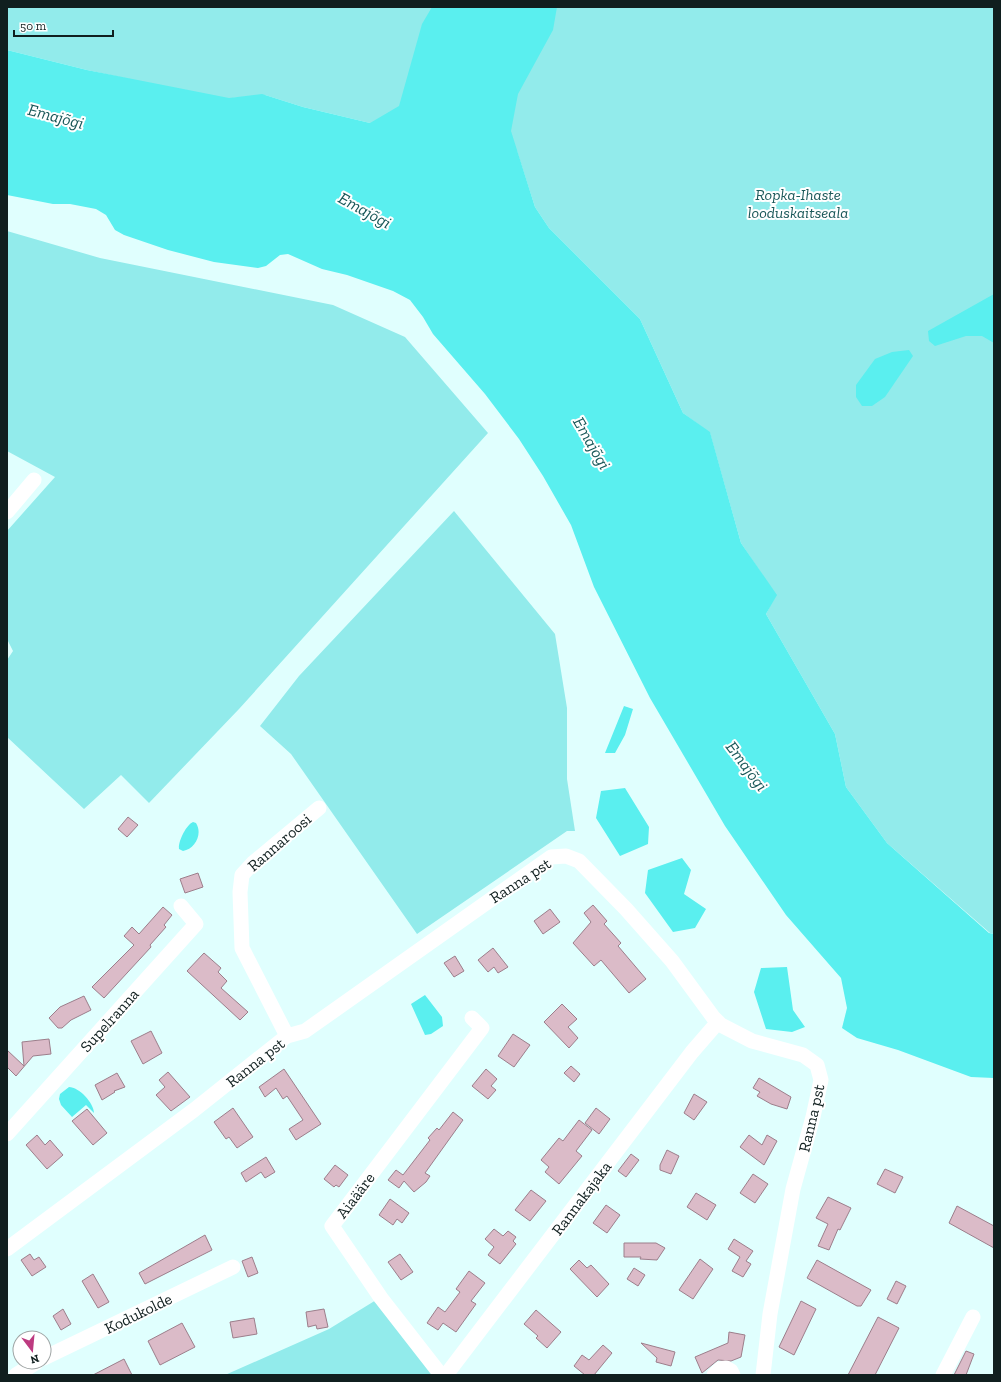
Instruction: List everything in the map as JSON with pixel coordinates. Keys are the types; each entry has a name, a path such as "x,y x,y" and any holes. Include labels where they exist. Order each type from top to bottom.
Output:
{"street":[{"path":"7,512 34,480"},
{"name":"Rannaroosi","path":"287,1036 242,948 240,892 242,875 253,862 319,808"},
{"name":"Ranna pst","path":"7,1248 194,1110 287,1036 305,1032 551,857 566,856 579,861 626,909 672,961 718,1022 752,1041 803,1056 817,1065 821,1080 813,1117 793,1189 770,1314 764,1375"},
{"name":"Supelranna","path":"7,1134 196,924 181,906"},
{"name":"Aiaääre","path":"442,1375 382,1298 332,1226 482,1028 472,1018"},
{"name":"Rannakajaka","path":"446,1375 692,1052 718,1022"},
{"name":"Kodukolde","path":"52,1354 233,1267"},
{"path":"943,1375 973,1317"},
{"path":"714,1375 720,1369 726,1368 731,1371 732,1375"}],"green space":[{"name":"Ropka-Ihaste looduskaitseala","path":"7,7 994,7 994,934 990,933 887,843 846,787 835,734 766,614 776,595 741,543 710,433 683,413 640,319 549,228 535,207 517,151 370,123 303,107 265,95 222,99 87,70 7,50"},
{"path":"7,231 100,258 333,305 405,337 488,433 239,709 149,803 121,775 84,809 7,737 7,660 13,651 7,639 7,531 55,477 7,451"},
{"path":"454,511 555,634 567,708 567,779 575,831 567,831 417,934 291,754 260,726 299,676"},
{"path":"381,1297 440,1375 225,1375 329,1329"}],"water":[{"name":"Emajõgi","path":"432,7 557,7 553,30 518,94 511,131 535,207 549,228 640,319 683,413 710,432 741,543 777,595 766,614 835,734 846,787 887,843 989,933 994,934 994,1078 971,1077 898,1050 857,1038 842,1028 847,1008 841,978 786,915 725,826 650,698 594,587 571,525 543,476 519,439 485,394 433,334 423,317 410,300 393,291 347,275 322,269 288,254 280,255 266,266 258,268 214,262 168,250 124,235 115,230 106,215 96,209 70,204 53,204 7,195 7,50 87,70 229,98 262,94 303,107 370,123 399,106 422,24"},
{"path":"994,294 994,343 982,336 966,336 935,346 929,341 928,331"},
{"path":"909,350 913,356 885,397 872,406 862,406 856,397 856,385 875,359 892,352"},
{"path":"624,706 633,709 625,735 615,753 605,753"},
{"path":"625,788 649,827 648,844 620,856 596,818 601,791"},
{"path":"193,822 196,823 198,827 199,832 197,840 191,847 183,851 179,849 181,838 188,826"},
{"path":"682,858 691,870 684,894 706,909 695,928 673,932 645,893 648,870"},
{"path":"787,967 793,1010 805,1027 792,1032 766,1029 754,992 761,968"},
{"path":"425,995 442,1017 443,1026 431,1034 425,1035 411,1004"},
{"path":"69,1087 77,1090 89,1100 94,1113 86,1105 72,1117 61,1105 59,1099 60,1094"}],"building":[{"path":"128,817 138,825 127,837 118,829"},
{"path":"198,873 203,887 185,893 180,879"},
{"path":"593,905 607,921 604,924 621,943 618,946 646,979 629,993 601,960 594,966 573,943 591,922 584,913"},
{"path":"163,907 172,915 164,925 166,927 150,945 151,947 104,998 92,987 134,945 124,936 132,927 139,934"},
{"path":"550,909 560,922 543,934 534,921"},
{"path":"493,948 508,967 498,973 494,967 488,972 478,960"},
{"path":"204,953 221,968 218,972 227,981 221,988 248,1012 240,1020 187,971"},
{"path":"455,956 464,971 454,977 444,963"},
{"path":"84,996 91,1010 71,1020 62,1028 58,1028 49,1018 60,1007"},
{"path":"562,1004 577,1019 568,1027 578,1038 569,1048 544,1022"},
{"path":"151,1031 162,1053 143,1064 131,1041"},
{"path":"513,1034 530,1045 514,1067 498,1056"},
{"path":"49,1039 51,1054 33,1056 16,1076 7,1067 7,1050 24,1066 22,1042"},
{"path":"571,1066 580,1074 574,1082 564,1073"},
{"path":"284,1069 321,1124 296,1140 289,1129 303,1120 287,1096 283,1099 276,1088 265,1097 259,1087"},
{"path":"486,1069 497,1079 491,1086 496,1090 488,1099 472,1086"},
{"path":"168,1072 190,1097 171,1111 156,1095 165,1087 159,1080"},
{"path":"117,1073 125,1087 114,1091 115,1092 102,1100 95,1085"},
{"path":"759,1078 791,1097 787,1109 771,1104 757,1096 760,1092 753,1088"},
{"path":"694,1094 707,1102 694,1120 684,1113"},
{"path":"233,1108 253,1137 237,1148 229,1137 226,1139 214,1122"},
{"path":"596,1108 610,1119 599,1134 585,1123"},
{"path":"87,1109 107,1133 93,1145 72,1121"},
{"path":"453,1112 463,1120 425,1173 430,1176 426,1182 414,1192 404,1181 399,1188 388,1180 396,1170 403,1175 430,1140 428,1138 437,1128 439,1130"},
{"path":"579,1120 592,1130 576,1151 582,1156 559,1184 545,1172 549,1167 541,1160 559,1138 563,1141"},
{"path":"37,1135 45,1145 50,1140 63,1155 47,1169 26,1145"},
{"path":"749,1135 762,1145 767,1135 777,1141 764,1165 740,1147"},
{"path":"667,1150 679,1156 671,1174 660,1170 660,1165"},
{"path":"631,1154 639,1160 626,1177 618,1171"},
{"path":"266,1157 275,1172 265,1178 261,1172 246,1182 241,1173"},
{"path":"335,1165 348,1175 339,1187 336,1185 334,1187 324,1179"},
{"path":"885,1169 903,1177 895,1193 877,1184"},
{"path":"753,1174 768,1184 755,1203 740,1193"},
{"path":"531,1190 546,1201 530,1221 515,1210"},
{"path":"696,1193 716,1205 707,1220 687,1207"},
{"path":"828,1197 851,1208 840,1230 838,1229 829,1250 818,1246 828,1224 816,1218"},
{"path":"390,1199 409,1213 402,1223 397,1219 393,1225 379,1215"},
{"path":"606,1205 620,1215 607,1233 593,1223"},
{"path":"957,1206 994,1226 994,1248 949,1223"},
{"path":"494,1229 503,1236 508,1231 516,1237 513,1241 516,1244 500,1264 488,1255 494,1247 485,1239"},
{"path":"205,1235 212,1250 145,1284 139,1273"},
{"path":"734,1239 753,1251 746,1261 751,1264 743,1277 732,1271 740,1257 728,1249"},
{"path":"624,1243 656,1243 665,1248 657,1260 640,1259 641,1257 624,1257"},
{"path":"30,1254 34,1260 39,1257 46,1267 32,1276 21,1260"},
{"path":"400,1254 413,1272 401,1280 388,1262"},
{"path":"252,1257 258,1273 248,1277 242,1261"},
{"path":"700,1259 713,1269 693,1299 679,1290"},
{"path":"579,1260 587,1268 591,1265 609,1284 597,1297 570,1269"},
{"path":"817,1260 871,1290 861,1306 857,1306 807,1278"},
{"path":"634,1268 645,1275 638,1286 627,1279"},
{"path":"469,1271 485,1283 471,1301 476,1304 456,1332 443,1323 438,1330 427,1323 438,1307 445,1312 460,1292 456,1289"},
{"path":"93,1274 109,1302 98,1308 82,1281"},
{"path":"896,1281 906,1286 897,1304 887,1299"},
{"path":"801,1301 816,1309 794,1355 779,1347"},
{"path":"63,1309 71,1324 61,1330 53,1316"},
{"path":"324,1309 328,1327 317,1329 316,1325 308,1327 306,1312"},
{"path":"536,1310 561,1332 547,1348 536,1338 538,1336 524,1324"},
{"path":"878,1317 899,1328 875,1375 848,1375"},
{"path":"254,1318 257,1334 233,1338 230,1322"},
{"path":"182,1323 195,1347 160,1365 148,1341"},
{"path":"729,1332 745,1335 741,1357 731,1361 718,1360 702,1373 695,1357 728,1343"},
{"path":"641,1343 675,1352 671,1366 656,1362 657,1358"},
{"path":"603,1345 612,1353 594,1375 585,1375 574,1366 582,1355 589,1360"},
{"path":"966,1351 974,1354 966,1375 954,1375"},
{"path":"124,1359 132,1375 93,1375"}]}
